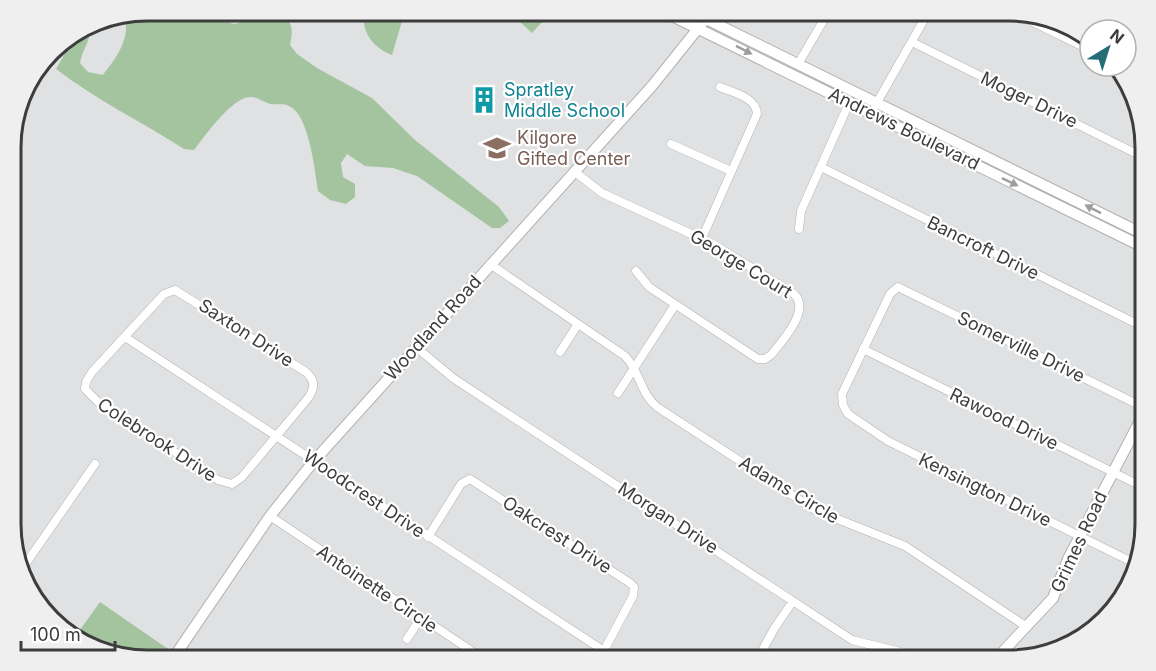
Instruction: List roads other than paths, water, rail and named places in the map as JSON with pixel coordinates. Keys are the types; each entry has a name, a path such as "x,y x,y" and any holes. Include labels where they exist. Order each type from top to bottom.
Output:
{"street":[{"name":"Woodland Road","path":"179,650 270,516 314,461 652,86 704,21"},
{"name":"Andrews Boulevard","path":"710,21 798,64 852,97"},
{"name":"Andrews Boulevard","path":"710,21 1135,243"},
{"path":"798,64 823,21"},
{"path":"874,108 923,21"},
{"path":"1037,24 1078,44"},
{"name":"Moger Drive","path":"912,42 1135,153"},
{"path":"702,238 757,111 750,100 720,87"},
{"path":"799,229 801,212 852,97"},
{"name":"Andrews Boulevard","path":"874,108 1135,231"},
{"path":"671,144 731,171"},
{"name":"Bancroft Drive","path":"821,167 1135,323"},
{"name":"George Court","path":"575,172 607,196 702,238 794,294 801,303 800,310 774,352 761,360 649,287 636,270"},
{"name":"Adams Circle","path":"490,264 622,353 633,366 647,397 670,415 823,514 905,546 1027,627"},
{"name":"Somerville Drive","path":"863,349 890,294 896,288 905,289 1135,405"},
{"name":"Saxton Drive","path":"125,337 164,294 172,290 183,292 306,372 314,384 309,397 276,435"},
{"path":"618,393 633,366 675,305"},
{"path":"560,352 579,324"},
{"name":"Colebrook Drive","path":"125,337 88,377 85,389 98,402 208,474 223,483 232,484 242,477 276,435"},
{"name":"Woodcrest Drive","path":"125,337 602,650"},
{"name":"Morgan Drive","path":"416,347 453,378 794,601 857,641 893,650"},
{"name":"Kensington Drive","path":"863,349 845,385 843,405 853,419 888,441 1129,561"},
{"name":"Rawood Drive","path":"863,349 1135,483"},
{"path":"670,415 675,405"},
{"name":"Grimes Road","path":"1005,650 1053,598 1064,567 1135,430"},
{"path":"27,562 94,464"},
{"name":"Oakcrest Drive","path":"428,537 464,481 470,479 483,486 632,585 633,596 605,650"},
{"name":"Antoinette Circle","path":"270,516 469,650"},
{"path":"762,650 794,601"},
{"path":"407,639 420,619"}],"place":[{"name":"Spratley Middle School","path":"484,100"},
{"name":"Kilgore Gifted Center","path":"497,148"}]}
